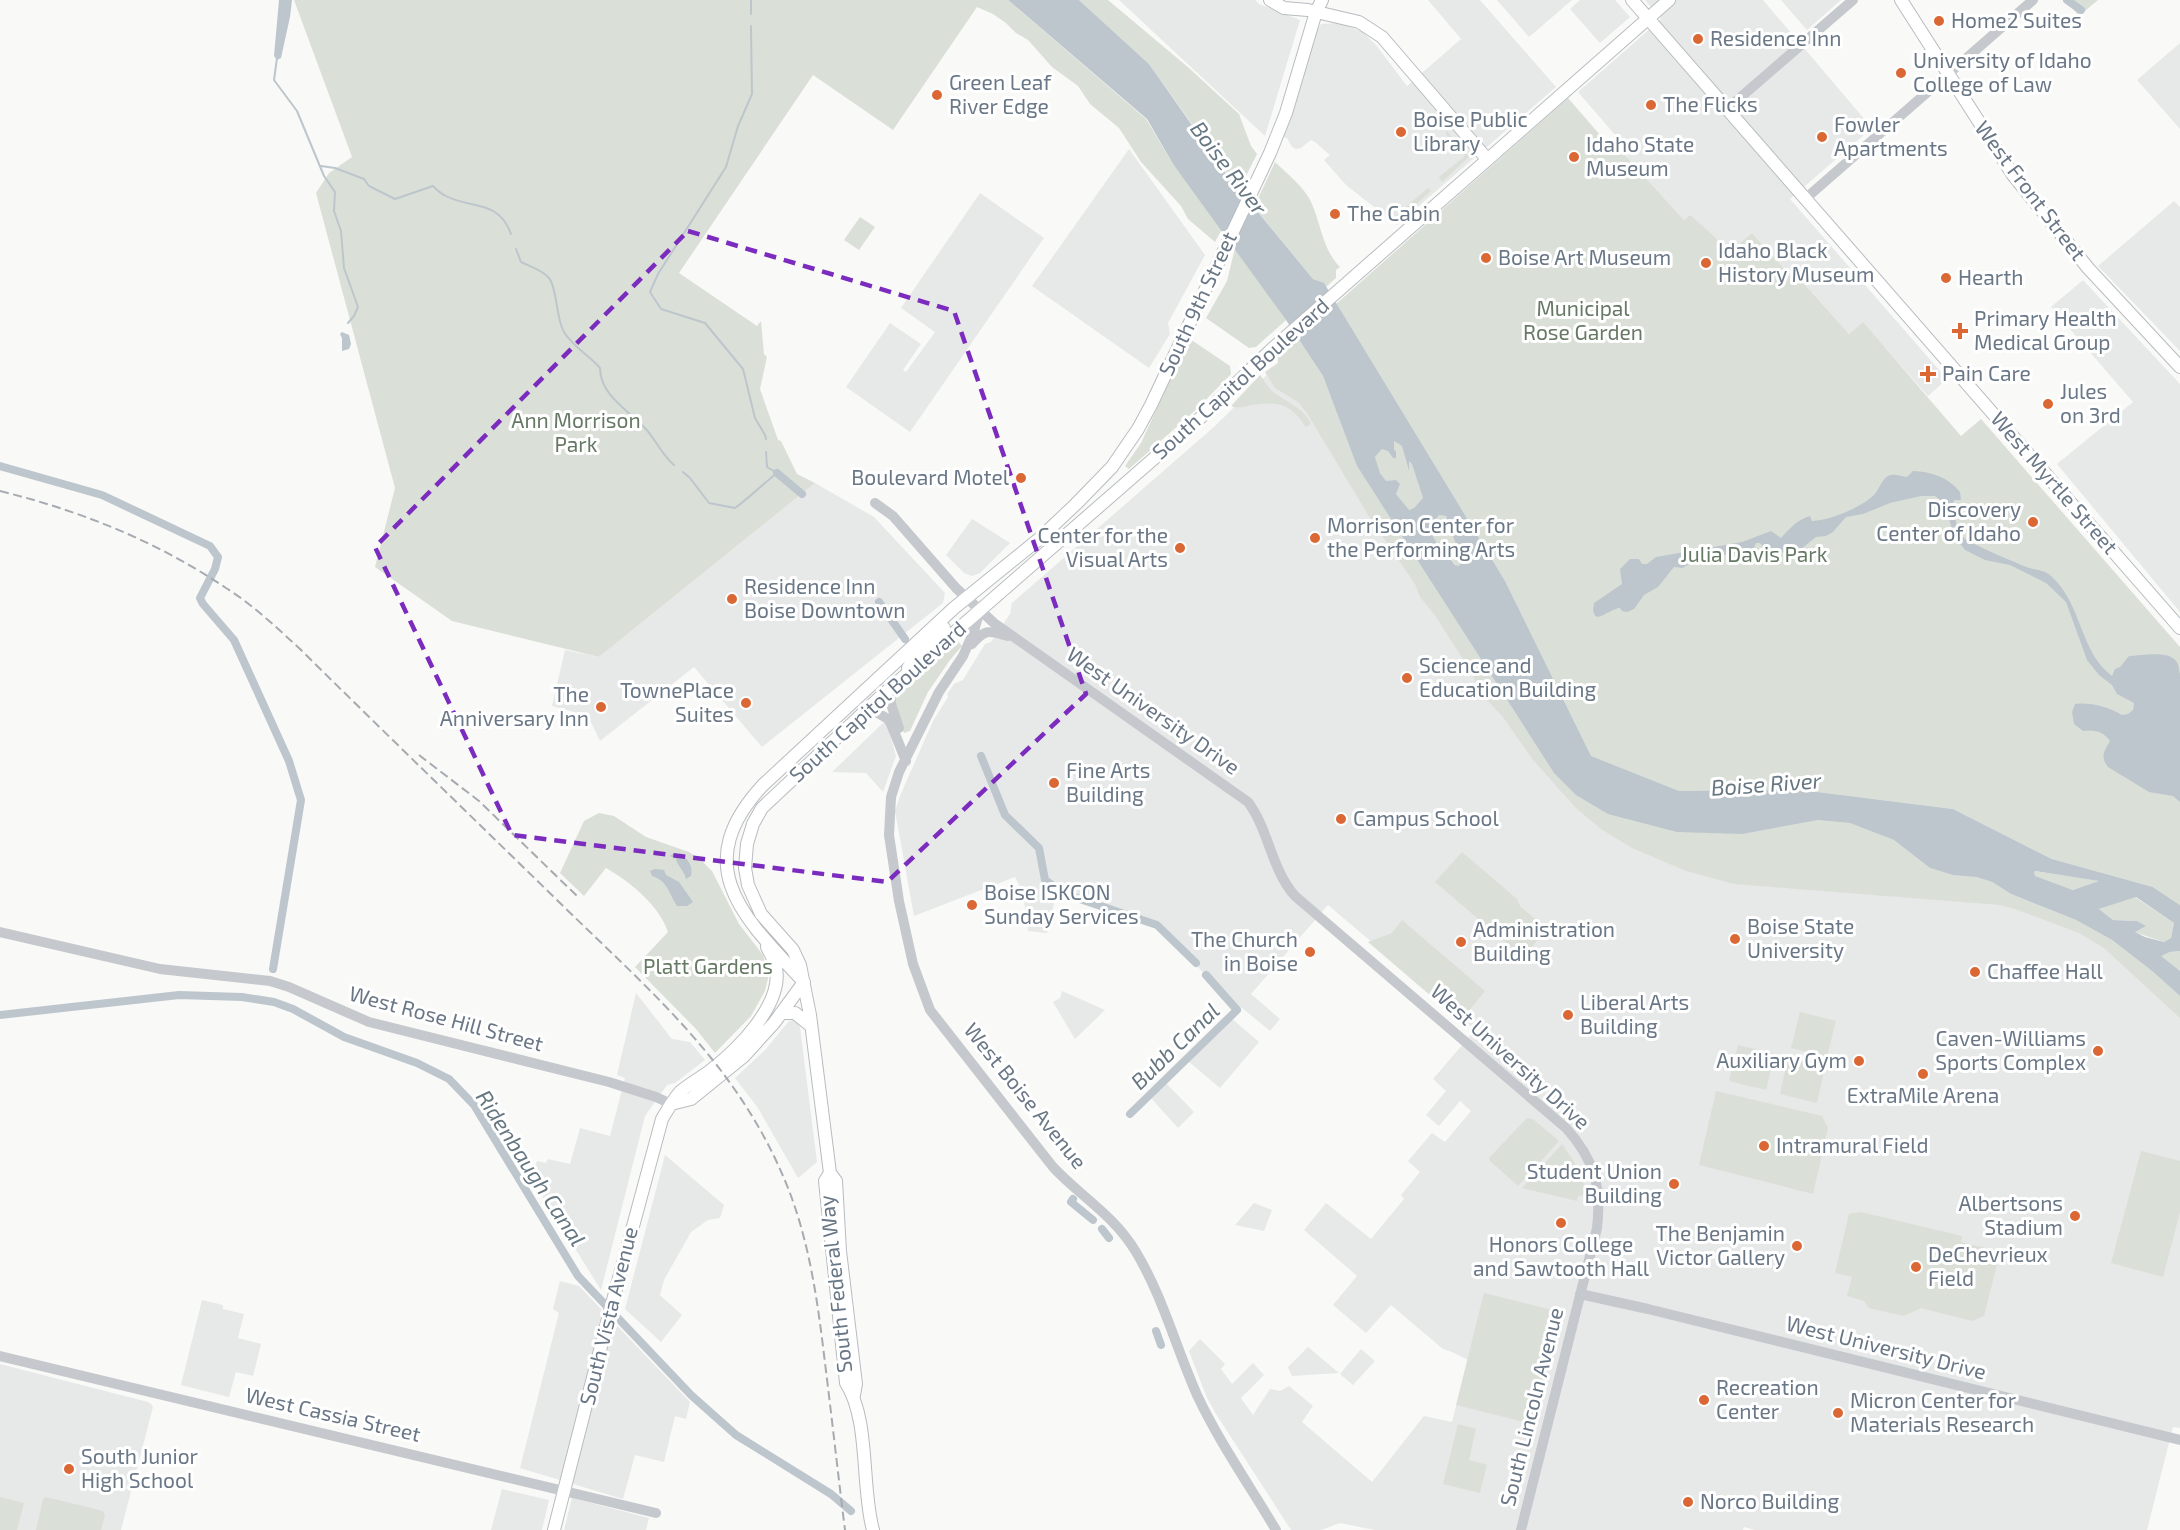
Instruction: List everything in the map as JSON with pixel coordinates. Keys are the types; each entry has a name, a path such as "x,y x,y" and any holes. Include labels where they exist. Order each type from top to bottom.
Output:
{"main road":[{"path":"1270,0 1284,8 1316,12 1359,22 1382,37 1488,159"},
{"name":"South 9th Street","path":"1112,467 1151,405 1270,153 1286,112 1316,12 1322,0"},
{"name":"West Myrtle Street","path":"1632,0 2180,628"},
{"name":"South Capitol Boulevard","path":"804,981 793,950 762,914 748,885 745,868 747,844 753,824 762,808 894,685 1188,429 1342,286 1669,0"},
{"name":"West Front Street","path":"1901,0 2013,175 2088,268 2180,366"},
{"name":"South Capitol Boulevard","path":"804,981 765,940 740,908 728,881 726,852 733,827 745,804 763,785 968,599 1039,539 1112,467"},
{"path":"894,685 918,653 968,599"},
{"name":"South Vista Avenue","path":"554,1530 648,1165 662,1119 670,1104 681,1091 712,1069 737,1046 771,1002 776,982 776,968 765,940"},
{"path":"670,1104 691,1099 734,1065 782,1014 804,981"},
{"name":"South Federal Way","path":"804,981 830,1173 836,1181 840,1251 856,1384 854,1395 871,1528"},
{"path":"782,1014 795,1013 811,1026"}],"street":[{"path":"1727,109 1853,0"},
{"path":"1805,199 2033,0"},
{"name":"West University Drive","path":"875,503 893,516 956,588 994,623 1248,802 1260,823 1281,877 1295,896 1571,1134 1592,1166 1599,1199 1595,1238 1580,1294 2180,1440"},
{"name":"West Boise Avenue","path":"963,656 974,632 980,610"},
{"name":"West Boise Avenue","path":"1014,637 987,632 981,634 963,656 939,692 891,797 889,835 899,902 913,964 930,1010 1053,1167 1116,1224 1136,1251 1164,1306 1196,1392 1209,1420 1276,1530"},
{"path":"894,685 891,704 908,756"},
{"path":"859,718 876,712 888,719 908,756"},
{"name":"West Rose Hill Street","path":"0,932 160,969 270,981 369,1022 609,1082 656,1097 670,1104"},
{"name":"South Lincoln Avenue","path":"1521,1530 1580,1294"},
{"name":"West Cassia Street","path":"0,1356 656,1513"}],"highlighted area":[{"path":"688,231 954,311 1086,694 887,882 512,835 375,547"}],"shaded area":[{"path":"279,0 292,0 281,58 277,60 274,56"},
{"path":"1008,0 1079,0 1149,64 1225,172 1313,279 1324,283 1505,581 1591,756 1679,791 1817,792 1953,809 2052,859 2153,887 2180,905 2180,951 2161,956 2180,971 2180,996 2112,940 2076,920 2011,894 1992,882 1930,868 1894,840 1850,823 1818,820 1742,834 1677,832 1608,814 1576,795 1554,773 1357,466 1323,376 1286,320 1173,164 1147,119","holes":["1394,441 1402,446 1409,471 1409,461 1412,464 1423,498 1409,510 1396,494 1400,484 1396,480 1386,481 1380,473 1375,457 1382,449 1396,458","1439,515 1446,516 1457,547 1461,550 1458,553 1459,566 1455,565 1435,540 1432,535 1436,531 1433,523","2035,871 2099,881 2073,890 2035,876","2136,897 2174,923 2171,938 2164,942 2145,937 2135,932 2146,926 2137,921 2113,920 2099,909"]},
{"path":"1119,0 1255,0 1259,4 1300,20 1265,136"},
{"path":"1428,0 1480,0 1556,87 1397,225 1346,185 1324,160 1330,155 1315,142 1311,140 1296,149 1292,147 1287,138 1283,137 1312,40 1321,24 1339,23 1363,32 1376,45 1407,86 1461,39"},
{"path":"1497,0 1572,0 1529,37"},
{"path":"1580,0 1615,0 1630,17 1600,43 1570,9"},
{"path":"1645,0 1763,0 1872,128 1790,199 1947,379 1928,396 1863,323 1849,334 1799,278 1795,282 1752,233 1728,253 1714,236 1690,216 1684,220 1611,140 1616,136 1578,92 1661,19"},
{"path":"1781,0 1841,0 1807,30"},
{"path":"2180,43 2180,129 2137,80"},
{"path":"1129,149 1205,255 1168,323 1170,334 1149,368 1032,286"},
{"path":"980,193 1044,238 910,432 846,387 890,323 921,344 903,370 906,372 935,332 901,308"},
{"path":"2174,201 2180,207 2180,351 2098,266"},
{"path":"2083,280 2180,384 2180,612 2057,464 2133,402 2051,307"},
{"path":"342,332 349,335 351,344 349,349 342,351 340,334"},
{"name":"Boise State University","path":"1286,356 1996,893 2086,928 2180,1007 2180,1428 2173,1427 2147,1530 1755,1530 1744,1527 1743,1530 1375,1530 1340,1523 1321,1530 1291,1530 1216,1414 1207,1398 1189,1351 1200,1339 1225,1364 1221,1369 1232,1384 1253,1363 1264,1375 1241,1398 1253,1415 1270,1389 1280,1391 1289,1386 1313,1406 1302,1422 1372,1482 1424,1416 1452,1422 1468,1360 1443,1349 1391,1305 1366,1333 1333,1305 1357,1276 1304,1230 1326,1203 1371,1239 1404,1199 1401,1195 1420,1172 1408,1161 1432,1133 1445,1142 1471,1111 1460,1101 1439,1126 1426,1115 1446,1091 1433,1079 1475,1030 1328,905 1251,994 1280,1019 1270,1031 1241,1007 1231,1018 1259,1042 1220,1088 1188,1061 1224,1026 1233,1006 1160,922 1131,919 1058,887 1047,933 1028,931 1023,893 1015,877 914,916 895,811 933,721 948,697 947,694 954,684 963,680 985,644 991,642 1010,614 1012,603 1215,426"},
{"path":"1913,471 1939,476 1960,492 1961,500 1953,502 1957,525 1963,537 1994,553 2029,568 2044,571 2051,576 2069,600 2093,654 2112,676 2115,669 2120,667 2129,656 2161,655 2176,661 2180,674 2180,802 2173,796 2149,792 2108,767 2104,754 2110,741 2102,733 2083,731 2074,724 2072,712 2075,704 2099,706 2122,715 2133,710 2134,703 2117,694 2112,685 2099,675 2087,660 2066,602 2046,583 2010,565 1985,560 1965,550 1953,535 1946,504 1935,496 1921,496 1890,503 1863,514 1846,517 1833,532 1826,536 1816,537 1801,549 1789,553 1772,552 1760,543 1756,543 1753,550 1695,560 1683,568 1674,567 1658,587 1644,595 1634,609 1627,612 1618,608 1601,616 1595,616 1594,603 1622,584 1620,569 1630,559 1639,559 1642,564 1647,564 1656,557 1742,542 1771,531 1781,538 1802,519 1810,516 1812,521 1820,520 1845,512 1874,495 1888,476 1907,477"},
{"path":"815,483 874,517 945,593 943,603 762,747 694,667 600,741 588,716 552,706 565,650 599,657"},
{"path":"972,519 1010,543 980,573 972,576 964,573 946,555"},
{"path":"884,722 888,727 896,756 883,792 866,773 832,772"},
{"path":"681,855 688,860 691,876 686,879 676,859 670,856"},
{"path":"664,870 666,875 679,882 693,902 687,906 677,906 662,881 652,876 650,871"},
{"path":"1062,991 1105,1010 1075,1039 1053,1002 1060,998"},
{"path":"636,993 672,1039 690,1042 705,1060 675,1083 667,1085 645,1116 601,1290 531,1178 537,1161 546,1163 548,1159 570,1164 580,1128 610,1136 625,1078 617,1075"},
{"path":"789,1021 797,1021 800,1027 817,1162 798,1178 758,1108 735,1078 765,1050"},
{"path":"1165,1082 1194,1112 1178,1128 1150,1097"},
{"path":"665,1155 724,1205 720,1218 708,1220 691,1232 664,1280 660,1295 682,1315 661,1342 625,1309"},
{"path":"1254,1203 1272,1210 1264,1231 1235,1225"},
{"path":"560,1281 579,1286 690,1402 686,1419 675,1416 664,1462 635,1455 623,1499 520,1468 559,1313 553,1309"},
{"path":"202,1300 223,1305 223,1309 244,1314 238,1338 261,1344 253,1376 236,1372 229,1397 181,1385"},
{"path":"1308,1347 1339,1373 1292,1376 1288,1367"},
{"path":"1361,1349 1375,1361 1353,1385 1340,1374"},
{"name":"South Junior High School","path":"0,1364 148,1402 152,1405 121,1530 0,1530"},
{"path":"502,1489 549,1500 542,1530 491,1530"},
{"path":"572,1498 649,1518 646,1530 564,1530"}],"green space":[{"name":"Ann Morrison Park","path":"294,0 1008,0 1146,119 1173,164 1222,229 1215,242 1188,219 1181,206 1141,162 1119,128 1090,104 1078,86 1052,67 1028,40 993,14 977,7 893,130 813,75 679,273 757,326 761,321 764,354 767,357 760,389 778,440 781,441 797,474 815,483 599,657 452,621 375,567 395,488 316,193 329,173 352,157"},
{"path":"1079,0 1108,0 1189,68 1239,114 1251,146 1257,154 1239,190 1149,64"},
{"path":"2065,0 2098,0 2079,16"},
{"name":"Julia Davis Park","path":"1568,98 1607,143 1611,140 1684,220 1690,215 1714,236 1728,253 1752,233 1795,281 1799,278 1849,334 1863,322 1961,436 1981,419 2180,647 2180,905 2153,887 2052,859 1953,809 1817,792 1679,791 1591,756 1505,581 1336,304"},
{"path":"1446,130 1469,157 1442,182 1439,177 1465,156 1446,134"},
{"path":"1275,162 1309,198 1326,245 1340,267 1336,270 1336,278 1326,287 1323,283 1313,279 1254,207"},
{"path":"1428,188 1431,191 1396,222 1392,219"},
{"path":"860,217 875,227 859,250 844,240"},
{"path":"1235,248 1286,320 1256,347 1249,348 1206,318 1227,281"},
{"path":"1298,338 1323,376 1357,466 1554,773 1791,823 1818,820 1850,823 1894,840 1930,868 1992,882 2011,894 2076,920 2112,940 2180,996 2180,1018 2104,948 2079,933 2018,910 2000,905 1734,884 1686,871 1632,848 1601,829 1576,808 1533,760 1503,717 1482,695 1470,670 1434,614 1420,597 1415,584 1368,515 1307,413 1298,402 1275,388 1265,372 1278,363 1277,354"},
{"path":"1188,341 1193,341 1230,366 1231,374 1198,408 1129,469 1125,466 1141,443"},
{"path":"1260,375 1271,390 1298,408 1311,424 1306,427 1289,408 1276,404 1238,408 1231,406"},
{"path":"1394,441 1402,446 1408,468 1409,460 1412,464 1423,498 1414,508 1408,510 1396,494 1396,480 1386,481 1380,473 1375,457 1382,449 1388,451 1393,458"},
{"path":"1439,515 1446,516 1461,550 1458,553 1459,566 1443,551 1432,535 1435,531 1433,523"},
{"path":"957,640 962,646 928,692 910,731 904,733 893,703 893,695"},
{"name":"Platt Gardens","path":"599,813 614,816 646,837 689,852 701,860 712,871 739,924 763,955 769,974 765,991 751,1016 715,1053 696,1029 635,967 668,932 651,904 634,887 606,868 584,896 560,873 584,821"},
{"path":"1462,852 1517,899 1520,906 1547,929 1523,957 1435,882"},
{"path":"2034,871 2101,881 2073,890 2034,876"},
{"path":"2135,897 2174,923 2171,938 2164,942 2134,932 2145,926 2137,921 2113,920 2099,909"},
{"path":"1402,920 1485,991 1462,1019 1459,1020 1368,942 1392,933"},
{"path":"2180,951 2180,971 2160,956 2170,952"},
{"path":"1800,1012 1836,1021 1827,1057 1791,1048"},
{"path":"1738,1045 1775,1054 1766,1090 1729,1081"},
{"path":"1788,1058 1825,1067 1817,1103 1780,1094"},
{"name":"Intramural Field","path":"1716,1091 1822,1116 1828,1128 1813,1194 1699,1165"},
{"path":"1527,1118 1533,1119 1559,1141 1518,1186 1489,1158"},
{"path":"1562,1144 1577,1168 1587,1195 1578,1196 1577,1201 1522,1188"},
{"path":"2141,1151 2180,1161 2180,1212 2163,1277 2111,1263"},
{"name":"DeChevrieux Field","path":"1861,1212 1962,1236 1961,1242 1986,1248 1998,1261 1984,1316 1972,1321 1921,1308 1904,1316 1869,1308 1864,1301 1847,1296 1852,1277 1835,1273 1849,1214"},
{"path":"1484,1293 1560,1312 1532,1424 1456,1405"},
{"path":"1458,1424 1476,1429 1469,1460 1487,1465 1480,1493 1443,1484"},
{"path":"0,1497 24,1503 17,1530 0,1530"},
{"path":"46,1497 103,1511 105,1515 101,1530 36,1530 43,1499"}],"waterway":[{"path":"751,0 751,14"},
{"path":"2067,0 2081,10"},
{"path":"751,26 752,94 738,126 726,167 658,274 650,292 661,309 705,323 743,369 755,418 766,439"},
{"path":"277,58 274,80 297,111 324,176 335,192 334,211 341,231 344,268 358,307 348,323"},
{"path":"321,166 335,168 364,179 369,186 395,199 433,186 454,200 491,210 499,215 511,234"},
{"path":"516,249 521,262 543,273 552,282 559,319 564,332 576,347 600,368 601,378 610,394 645,428 674,465"},
{"path":"683,472 709,503 735,508 777,473 767,467 766,452"},
{"path":"0,466 102,495 210,546 218,557 215,569 200,598 234,640 289,761 301,800 273,969"},
{"name":"Bubb Canal","path":"777,473 802,494"},
{"name":"Bubb Canal","path":"879,602 905,639"},
{"name":"Bubb Canal","path":"981,756 1005,815 1039,848 1045,880 1065,894 1157,925 1196,963"},
{"name":"Bubb Canal","path":"1130,1114 1237,1010 1206,975"},
{"name":"Ridenbaugh Canal","path":"0,1015 179,995 242,997 274,1002 293,1009 344,1037 417,1063 449,1079 474,1105 578,1276 691,1395 736,1435 831,1494 851,1511"},
{"name":"Bubb Canal","path":"1073,1199 1071,1202 1093,1220"},
{"name":"Bubb Canal","path":"1102,1229 1109,1238"},
{"name":"Bubb Canal","path":"1156,1331 1161,1345"}],"railway":[{"path":"0,491 60,508 117,529 200,571 255,609 300,649 628,968 660,1000 719,1068 745,1104 768,1144 796,1209 812,1274 819,1319 845,1530"},
{"path":"419,755 479,801 577,896"}],"place":[{"name":"Home2 Suites","path":"1939,21"},
{"name":"Residence Inn","path":"1698,39"},
{"name":"University of Idaho College of Law","path":"1901,73"},
{"name":"Green Leaf River Edge","path":"937,95"},
{"name":"The Flicks","path":"1651,105"},
{"name":"Boise Public Library","path":"1401,132"},
{"name":"Fowler Apartments","path":"1822,137"},
{"name":"Idaho State Museum","path":"1574,157"},
{"name":"The Cabin","path":"1335,214"},
{"name":"Boise Art Museum","path":"1486,258"},
{"name":"Idaho Black History Museum","path":"1706,263"},
{"name":"Hearth","path":"1946,278"},
{"name":"Primary Health Medical Group","path":"1960,331"},
{"name":"Pain Care","path":"1928,374"},
{"name":"Jules on 3rd","path":"2048,404"},
{"name":"Boulevard Motel","path":"1021,478"},
{"name":"Discovery Center of Idaho","path":"2033,522"},
{"name":"Morrison Center for the Performing Arts","path":"1315,538"},
{"name":"Center for the Visual Arts","path":"1180,548"},
{"name":"Residence Inn Boise Downtown","path":"732,599"},
{"name":"Science and Education Building","path":"1407,678"},
{"name":"TownePlace Suites","path":"746,703"},
{"name":"The Anniversary Inn","path":"601,707"},
{"name":"Fine Arts Building","path":"1054,783"},
{"name":"Campus School","path":"1341,819"},
{"name":"Boise ISKCON Sunday Services","path":"972,905"},
{"name":"Boise State University","path":"1735,939"},
{"name":"Administration Building","path":"1461,942"},
{"name":"The Church in Boise","path":"1310,952"},
{"name":"Chaffee Hall","path":"1975,972"},
{"name":"Liberal Arts Building","path":"1568,1015"},
{"name":"Caven-Williams Sports Complex","path":"2098,1051"},
{"name":"Auxiliary Gym","path":"1859,1061"},
{"name":"ExtraMile Arena","path":"1923,1074"},
{"name":"Intramural Field","path":"1764,1146"},
{"name":"Student Union Building","path":"1674,1184"},
{"name":"Albertsons Stadium","path":"2075,1216"},
{"name":"Honors College and Sawtooth Hall","path":"1561,1223"},
{"name":"The Benjamin Victor Gallery","path":"1797,1246"},
{"name":"DeChevrieux Field","path":"1916,1267"},
{"name":"Recreation Center","path":"1704,1400"},
{"name":"Micron Center for Materials Research","path":"1838,1413"},
{"name":"South Junior High School","path":"69,1469"},
{"name":"Norco Building","path":"1688,1502"}],"water label":[{"name":"Boise River","path":"1229,168"},
{"name":"Boise River","path":"1766,784"}],"park label":[{"name":"Municipal Rose Garden","path":"1583,321"}]}
